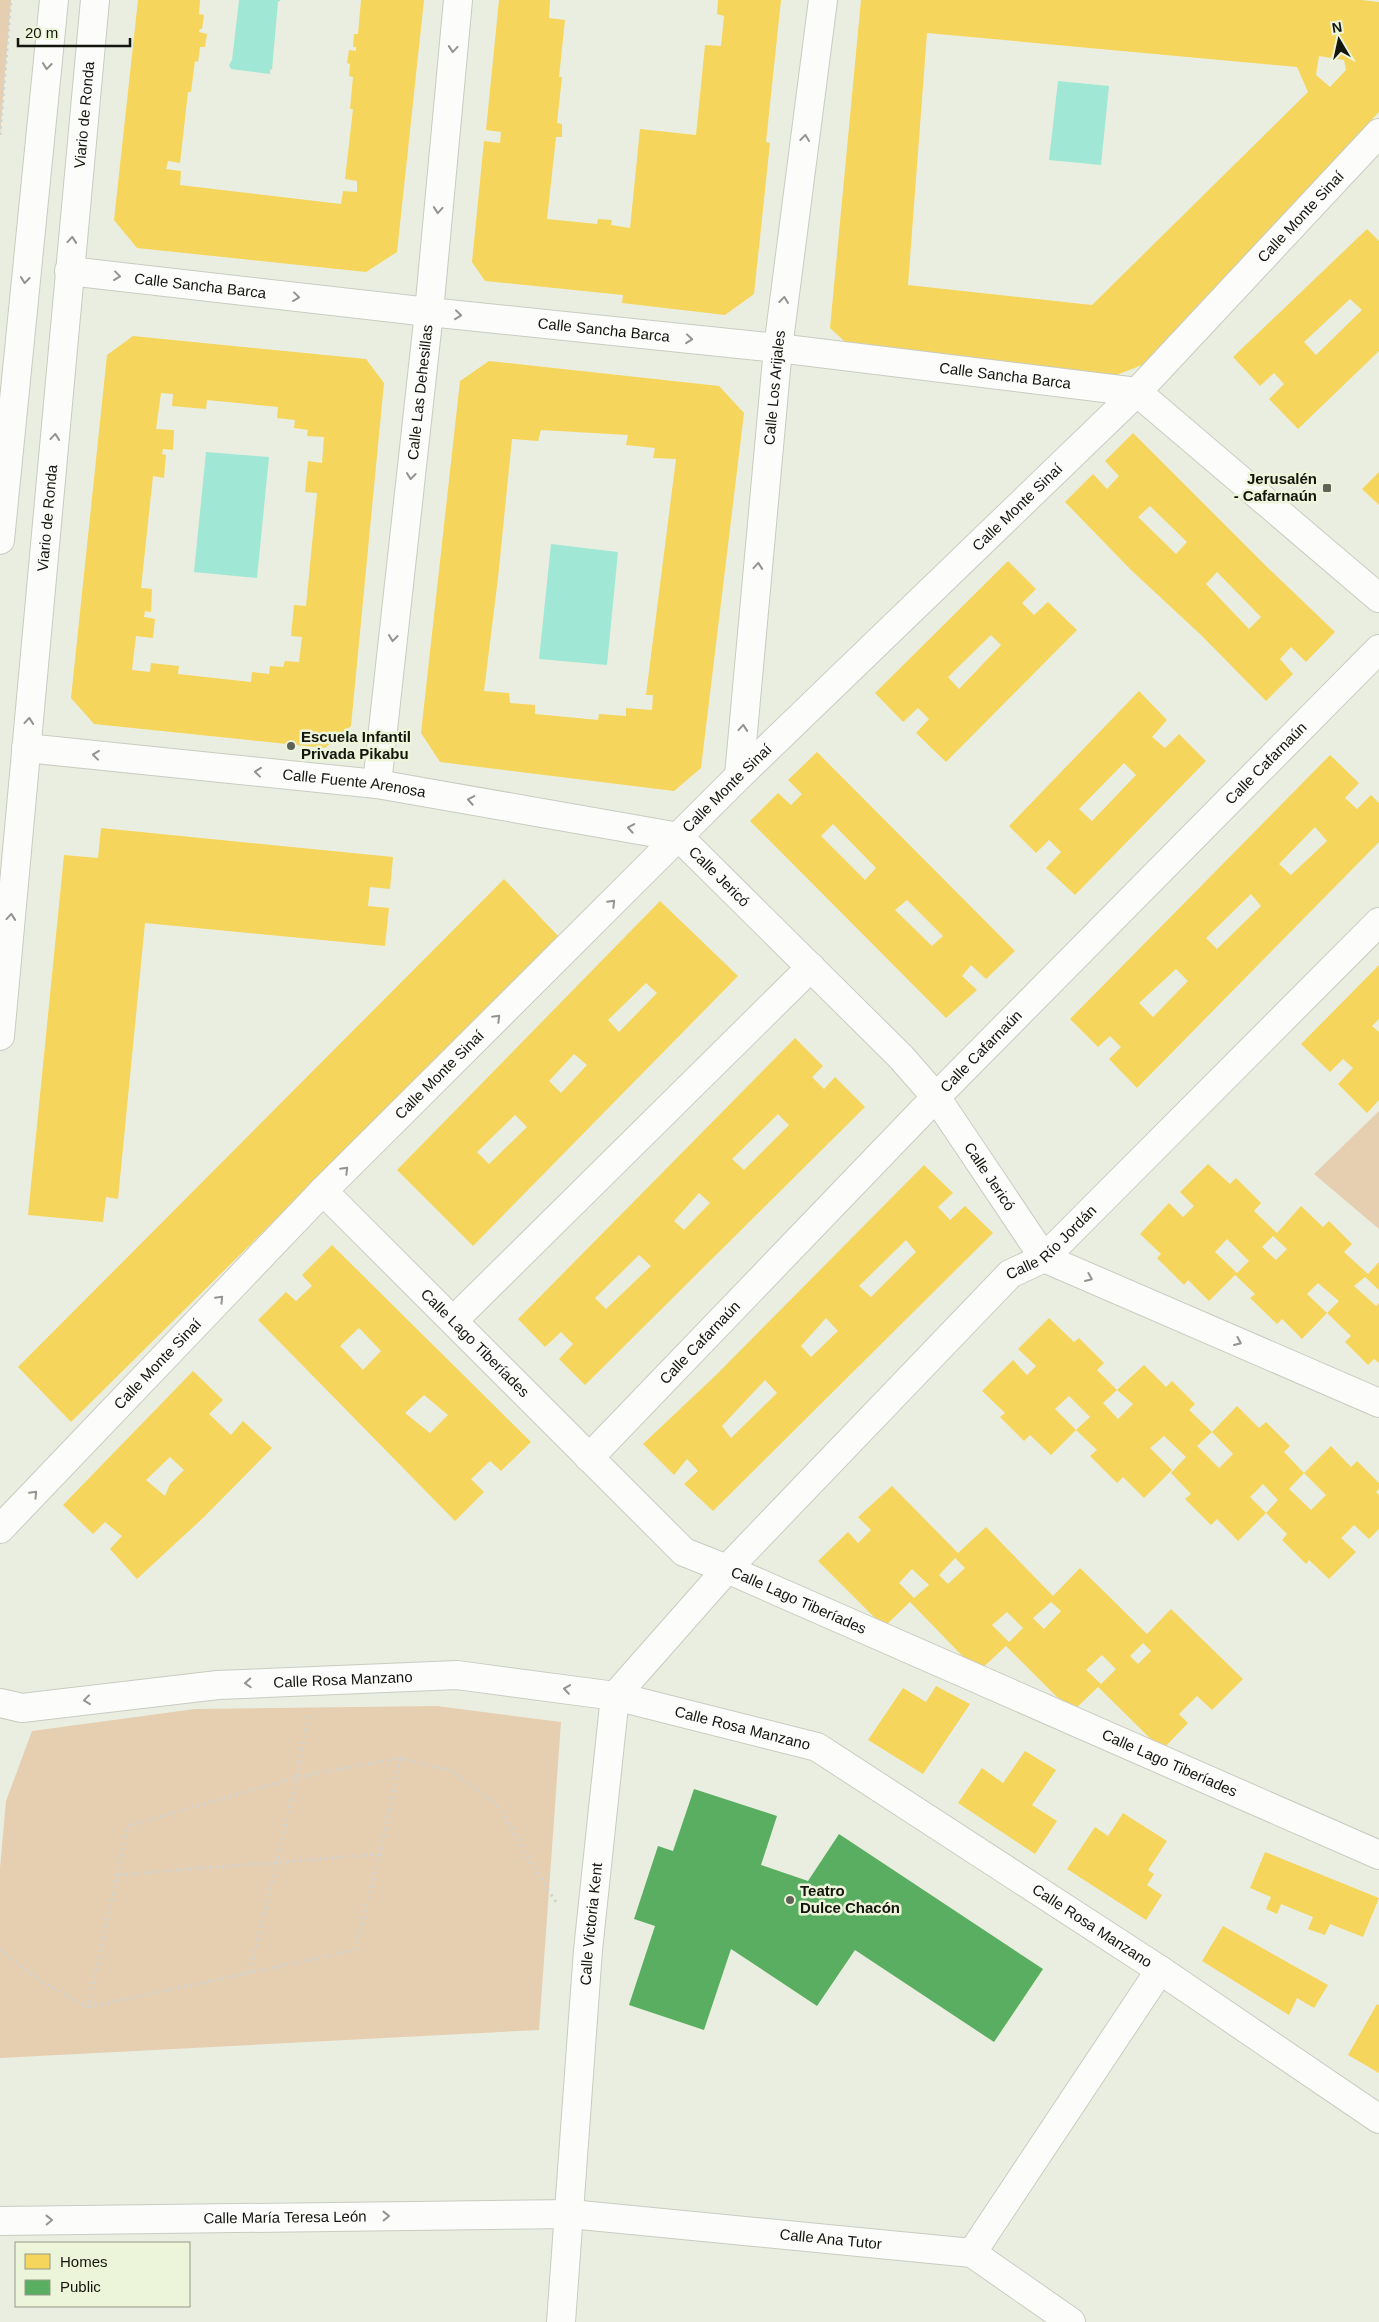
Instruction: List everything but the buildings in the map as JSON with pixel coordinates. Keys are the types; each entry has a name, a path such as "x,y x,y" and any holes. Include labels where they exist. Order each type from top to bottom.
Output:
{"street":[{"path":"0,540 54,0"},
{"name":"Viario de Ronda","path":"0,1036 95,0"},
{"name":"Calle Las Dehesillas","path":"377,784 429,312 458,0"},
{"name":"Calle Los Arijales","path":"739,776 778,348 823,0"},
{"name":"Calle Monte Sinaí","path":"0,1529 324,1191 739,776 1136,392 1379,133"},
{"name":"Calle Sancha Barca","path":"69,271 429,312 778,348 1136,392"},
{"path":"1136,392 1379,598"},
{"name":"Calle Cafarnaún","path":"589,1458 936,1097 1379,649"},
{"name":"Calle Fuente Arenosa","path":"26,748 377,784 679,837"},
{"name":"Calle Jericó","path":"679,837 901,1057 936,1097 1044,1258"},
{"name":"Calle Río Jordán","path":"727,1569 1010,1274 1044,1258 1379,922"},
{"path":"453,1321 810,967"},
{"name":"Calle Lago Tiberíades","path":"324,1191 684,1552 727,1569 1379,1855"},
{"path":"1044,1258 1379,1403"},
{"path":"615,1696 727,1569"},
{"name":"Calle Rosa Manzano","path":"0,1703 22,1708 218,1685 457,1675 615,1696 817,1747 1160,1970 1379,2119"},
{"name":"Calle Victoria Kent","path":"561,2322 588,1950 615,1696"},
{"path":"972,2253 1160,1970"},
{"name":"Calle María Teresa León","path":"0,2221 570,2214"},
{"name":"Calle Ana Tutor","path":"570,2214 972,2253 1071,2322"}],"path":[{"path":"0,135 11,0"},
{"path":"250,1972 297,1777 314,1680"},
{"path":"0,1949 11,1959 64,1996 88,2007 355,1950 380,1854 400,1758"},
{"path":"88,2007 128,1826 297,1777 400,1758 452,1771 500,1808 536,1870 588,1950"},
{"path":"118,1875 380,1854"}],"shaded area":[{"path":"0,0 11,0 0,135"},
{"path":"1379,1111 1379,1229 1314,1174"},
{"path":"437,1706 561,1722 539,2030 0,2058 0,1868 6,1801 32,1731 195,1709"}],"water":[{"path":"239,0 281,0 278,2 272,70 270,69 270,74 231,69 229,65 232,60"},
{"path":"1058,81 1109,86 1101,165 1049,160"},
{"path":"206,452 269,457 257,578 194,572"},
{"path":"551,544 618,552 607,665 539,659"}],"place":[{"name":"Jerusalén - Cafarnaún","path":"1327,488"},
{"name":"Escuela Infantil Privada Pikabu","path":"291,746"},
{"name":"Teatro Dulce Chacón","path":"790,1900"}]}
